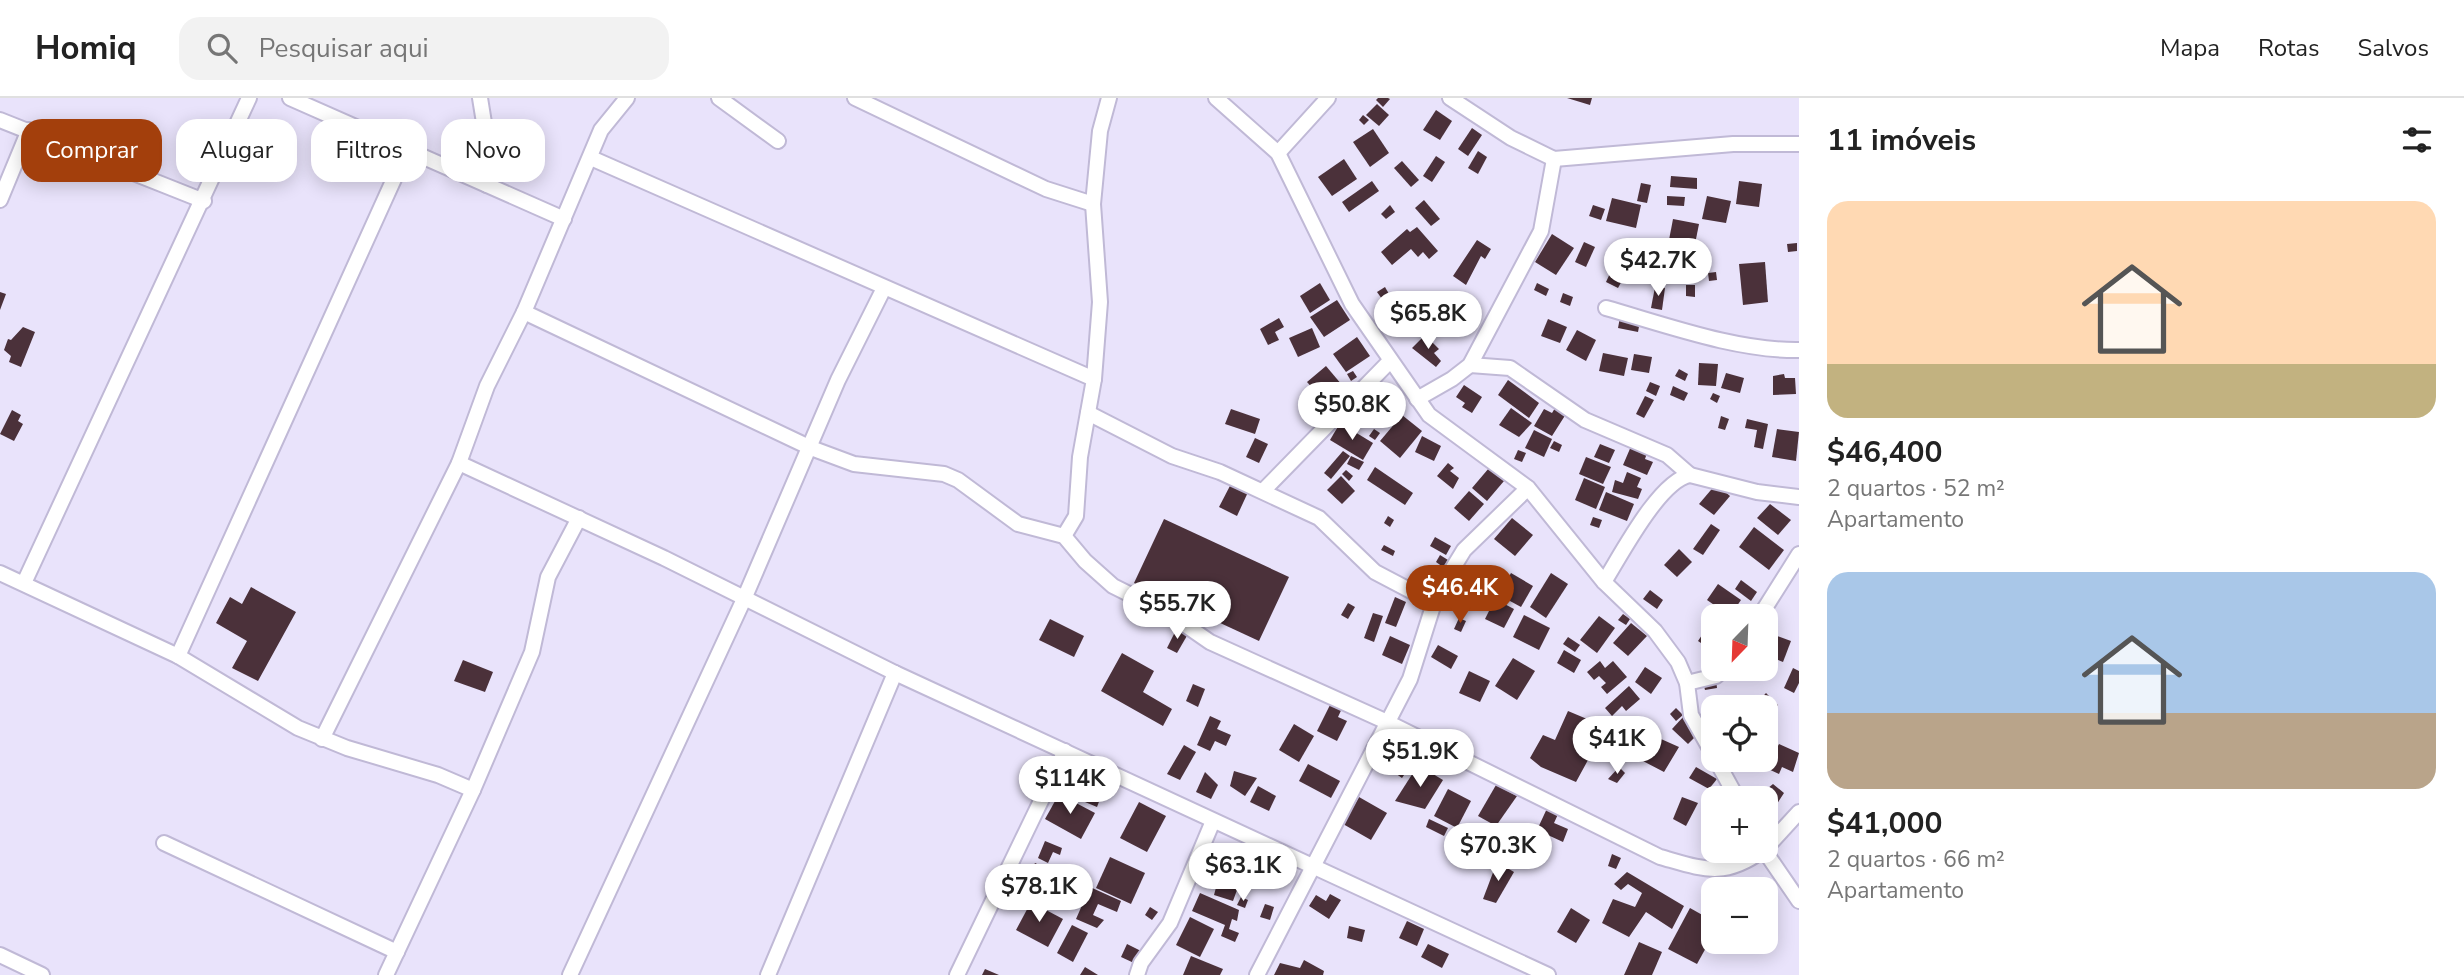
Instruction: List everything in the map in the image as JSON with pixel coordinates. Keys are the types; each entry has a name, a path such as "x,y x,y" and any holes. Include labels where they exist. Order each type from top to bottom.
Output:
{"street":[{"path":"24,583 204,201 249,98"},
{"path":"290,98 340,119"},
{"path":"480,98 491,166 487,185"},
{"path":"322,739 459,463 487,386 524,312 601,130 627,98"},
{"path":"719,98 778,141"},
{"path":"855,98 1046,188 1093,204"},
{"path":"1064,536 1076,516 1080,457 1094,379 1100,302 1093,204 1100,131 1109,98"},
{"path":"1216,98 1278,153 1352,304 1429,415 1528,488 1604,582 1655,631 1678,662 1687,683 1691,715 1701,733"},
{"path":"1278,153 1328,98"},
{"path":"1450,98 1511,138 1554,159 1733,144 1799,144"},
{"path":"0,120 21,127"},
{"path":"0,200 21,149"},
{"path":"427,157 564,219"},
{"path":"591,159 1094,379"},
{"path":"1417,399 1470,365 1541,230 1554,159"},
{"path":"157,182 204,201"},
{"path":"178,656 393,182"},
{"path":"570,975 744,598 838,380 884,288"},
{"path":"1606,308 1678,329 1748,345 1799,350"},
{"path":"524,312 811,447 854,464 944,474 958,480 1017,524 1064,536 1085,561 1113,586 1171,615 1210,642 1387,722 1660,856 1708,870 1745,863"},
{"path":"1263,491 1390,361"},
{"path":"1470,365 1510,368 1585,420 1667,455 1690,475 1756,492 1799,497"},
{"path":"1088,414 1172,456 1220,472 1319,518 1375,572 1434,603"},
{"path":"459,463 579,518 895,673 1548,975"},
{"path":"1604,582 1661,495 1673,482 1690,475"},
{"path":"1257,975 1410,679 1434,603 1464,550 1528,488"},
{"path":"386,975 473,790 531,652 548,577 579,518"},
{"path":"1768,604 1799,554"},
{"path":"2,577 24,583 178,656 298,728 322,739 399,761 473,790"},
{"path":"768,975 895,673"},
{"path":"1687,683 1701,680"},
{"path":"957,975 1065,751"},
{"path":"1778,835 1799,812"},
{"path":"1137,975 1141,963 1170,923 1213,821"},
{"path":"164,843 397,952"},
{"path":"1773,863 1799,901"},
{"path":"0,955 42,975"}],"building":[{"path":"1567,98 1592,98 1590,105"},
{"path":"1390,99 1383,107 1376,100"},
{"path":"1377,104 1389,115 1379,126 1366,115"},
{"path":"1436,110 1452,121 1440,140 1423,130"},
{"path":"1363,115 1369,120 1364,125 1359,120"},
{"path":"1472,128 1482,135 1468,156 1458,149"},
{"path":"1373,129 1389,153 1370,167 1353,142"},
{"path":"1478,151 1487,157 1478,174 1468,168"},
{"path":"1436,156 1445,162 1432,182 1423,176"},
{"path":"1344,159 1357,179 1332,196 1318,177"},
{"path":"1402,161 1419,180 1411,187 1394,168"},
{"path":"1671,176 1697,178 1697,189 1670,187"},
{"path":"1372,181 1379,191 1349,212 1342,202"},
{"path":"1739,181 1762,184 1759,207 1736,204"},
{"path":"1641,183 1651,185 1647,203 1637,201"},
{"path":"1667,196 1685,197 1684,206 1667,205"},
{"path":"1707,196 1731,201 1726,223 1702,219"},
{"path":"1612,198 1641,205 1636,228 1606,221"},
{"path":"1424,200 1440,219 1431,226 1415,208"},
{"path":"1390,205 1395,212 1386,219 1381,214"},
{"path":"1593,205 1605,209 1601,220 1589,216"},
{"path":"1673,219 1699,224 1695,244 1669,240"},
{"path":"1417,227 1438,251 1429,259 1423,252 1418,257 1411,249 1392,265 1381,252 1407,229 1410,232"},
{"path":"1552,234 1574,248 1556,275 1535,262"},
{"path":"1477,240 1491,249 1485,259 1481,256 1466,285 1453,276"},
{"path":"1584,242 1595,247 1586,267 1575,262"},
{"path":"1797,243 1797,251 1788,252 1787,244"},
{"path":"1632,245 1646,247 1644,256 1630,253"},
{"path":"1657,254 1686,254 1686,265 1657,265"},
{"path":"1765,262 1768,302 1743,305 1739,264"},
{"path":"1613,267 1626,273 1618,288 1606,282"},
{"path":"1716,272 1717,280 1709,281 1708,273"},
{"path":"1320,283 1330,300 1310,313 1300,296"},
{"path":"1537,283 1549,289 1546,296 1534,290"},
{"path":"1686,285 1695,285 1695,297 1686,296"},
{"path":"1385,287 1389,294 1382,299 1377,292"},
{"path":"1655,287 1665,288 1662,310 1651,308"},
{"path":"0,292 6,294 0,310"},
{"path":"1563,293 1573,297 1570,306 1560,302"},
{"path":"1337,300 1350,320 1324,337 1310,317"},
{"path":"1444,307 1459,317 1446,336 1431,326"},
{"path":"1620,317 1640,321 1638,332 1618,328"},
{"path":"1279,318 1284,327 1275,332 1279,340 1268,345 1260,329"},
{"path":"1548,319 1567,327 1560,343 1541,336"},
{"path":"23,327 35,332 21,367 9,362 11,356 4,350 8,339 11,340"},
{"path":"1312,328 1320,347 1298,357 1289,338"},
{"path":"1577,330 1596,340 1586,361 1566,350"},
{"path":"1425,335 1439,349 1434,353 1441,361 1436,367 1412,348"},
{"path":"1357,337 1370,356 1346,372 1333,354"},
{"path":"1603,353 1628,358 1624,376 1599,371"},
{"path":"1634,354 1652,357 1649,373 1631,370"},
{"path":"1699,363 1718,364 1716,386 1698,385"},
{"path":"1326,366 1342,385 1324,401 1307,382"},
{"path":"1679,369 1688,374 1685,381 1675,376"},
{"path":"1353,371 1357,377 1351,381 1347,374"},
{"path":"1726,373 1744,378 1740,393 1721,388"},
{"path":"1784,374 1785,378 1795,378 1796,394 1773,395 1773,376"},
{"path":"1373,380 1381,387 1368,401 1361,395"},
{"path":"1508,380 1539,403 1529,418 1498,395"},
{"path":"1650,382 1660,386 1656,396 1646,391"},
{"path":"1464,385 1482,397 1472,413 1462,407 1465,403 1456,397"},
{"path":"1673,386 1688,393 1684,401 1670,395"},
{"path":"1713,393 1720,396 1717,403 1710,399"},
{"path":"1309,394 1330,413 1323,420 1303,401"},
{"path":"1645,396 1654,400 1644,418 1636,414"},
{"path":"1511,408 1532,423 1519,437 1499,425"},
{"path":"1555,408 1566,414 1552,436 1534,426 1544,409 1552,413"},
{"path":"1231,409 1260,419 1255,434 1225,424"},
{"path":"12,410 21,415 18,421 23,424 14,441 0,434"},
{"path":"1402,415 1422,431 1400,458 1380,441"},
{"path":"1721,416 1729,419 1725,430 1718,428"},
{"path":"1747,419 1768,424 1763,449 1754,447 1757,430 1745,428"},
{"path":"1340,423 1373,443 1363,460 1330,440"},
{"path":"1374,429 1380,433 1375,440 1369,436"},
{"path":"1777,429 1799,432 1796,461 1772,457"},
{"path":"1534,430 1552,439 1544,457 1525,448"},
{"path":"1422,436 1441,446 1434,461 1415,452"},
{"path":"1255,438 1268,444 1259,463 1246,457"},
{"path":"1554,441 1562,445 1559,452 1550,448"},
{"path":"1600,444 1615,450 1609,463 1594,457"},
{"path":"1632,444 1648,450 1645,459 1653,462 1647,475 1623,465"},
{"path":"1518,450 1526,453 1522,462 1514,459"},
{"path":"1343,451 1350,456 1331,479 1324,473"},
{"path":"1351,456 1364,462 1359,470 1347,464"},
{"path":"1586,457 1611,467 1603,484 1579,474"},
{"path":"1448,463 1454,468 1450,471 1459,478 1453,489 1437,476"},
{"path":"1375,467 1413,493 1405,505 1367,480"},
{"path":"1489,468 1504,481 1487,501 1472,488"},
{"path":"1346,470 1353,476 1349,481 1342,474"},
{"path":"1627,472 1641,478 1637,487 1642,489 1638,499 1612,492 1615,480 1623,483"},
{"path":"1341,476 1355,491 1342,504 1327,490"},
{"path":"1584,478 1605,487 1596,509 1575,500"},
{"path":"1232,482 1249,490 1237,516 1219,507"},
{"path":"1716,484 1730,496 1714,515 1699,504"},
{"path":"1469,491 1484,504 1469,521 1454,508"},
{"path":"1606,492 1634,504 1627,521 1599,510"},
{"path":"1770,504 1791,520 1778,535 1757,518"},
{"path":"1388,516 1394,520 1390,527 1384,523"},
{"path":"1593,517 1602,520 1599,528 1590,525"},
{"path":"1512,518 1533,535 1515,556 1494,539"},
{"path":"1164,519 1289,577 1259,641 1134,583"},
{"path":"1711,524 1720,530 1703,555 1693,549"},
{"path":"1754,527 1784,550 1769,570 1739,547"},
{"path":"1435,537 1451,546 1446,555 1430,546"},
{"path":"1384,545 1395,551 1393,556 1381,550"},
{"path":"1679,549 1692,562 1677,577 1664,565"},
{"path":"1440,555 1448,560 1443,567 1436,562"},
{"path":"1511,573 1533,586 1521,607 1499,595"},
{"path":"1551,573 1568,584 1546,618 1530,607"},
{"path":"1741,580 1757,592 1751,601 1735,589"},
{"path":"1472,581 1487,589 1478,605 1463,596"},
{"path":"1718,584 1741,600 1738,604 1713,604 1707,600"},
{"path":"251,587 296,612 258,681 232,668 247,641 216,623 230,597 242,604"},
{"path":"1650,590 1663,600 1657,609 1643,599"},
{"path":"1395,597 1406,602 1396,627 1385,623"},
{"path":"1495,599 1514,609 1504,628 1485,619"},
{"path":"1348,603 1355,607 1348,619 1341,615"},
{"path":"1373,613 1383,616 1374,642 1364,638"},
{"path":"1623,614 1630,619 1626,625 1618,620"},
{"path":"1524,615 1550,628 1539,650 1513,637"},
{"path":"1599,616 1615,628 1597,653 1580,640"},
{"path":"1459,618 1466,621 1461,632 1454,629"},
{"path":"1050,619 1084,636 1074,657 1039,640"},
{"path":"1631,623 1647,636 1628,656 1613,643"},
{"path":"1177,628 1188,634 1177,653 1167,648"},
{"path":"1390,636 1410,645 1402,664 1382,655"},
{"path":"1778,636 1791,641 1783,662 1778,660"},
{"path":"1568,637 1580,645 1575,652 1563,644"},
{"path":"1438,645 1458,656 1451,669 1431,657"},
{"path":"1564,650 1581,660 1574,673 1557,663"},
{"path":"1122,653 1154,671 1143,692 1172,709 1163,726 1101,691"},
{"path":"1513,658 1535,671 1517,700 1495,686"},
{"path":"463,660 493,672 485,692 454,681"},
{"path":"1600,661 1605,668 1613,661 1627,677 1607,694 1601,687 1606,683 1599,676 1594,680 1587,672"},
{"path":"1645,667 1662,678 1651,694 1635,682"},
{"path":"1793,668 1799,671 1799,683 1794,693 1784,688"},
{"path":"1469,671 1490,681 1480,702 1459,693"},
{"path":"1716,681 1717,688 1705,690 1703,682"},
{"path":"1193,684 1205,689 1198,707 1186,701"},
{"path":"1629,686 1640,699 1626,711 1622,706 1612,716 1605,708"},
{"path":"1334,697 1345,702 1338,717 1347,721 1337,741 1317,731"},
{"path":"1676,708 1683,715 1676,721 1670,714"},
{"path":"1568,711 1606,727 1576,782 1541,767 1530,758 1543,735 1555,740"},
{"path":"1210,716 1221,721 1217,729 1231,735 1226,746 1215,741 1210,751 1197,745"},
{"path":"1684,716 1700,732 1688,744 1672,729"},
{"path":"1294,724 1314,736 1299,762 1279,750"},
{"path":"1643,731 1679,747 1664,772 1641,760 1644,753 1635,747"},
{"path":"1403,738 1421,750 1402,778 1385,766"},
{"path":"1184,745 1196,752 1180,780 1167,774"},
{"path":"1778,746 1799,753 1793,772 1782,767 1779,774 1775,772 1778,772"},
{"path":"1308,764 1340,781 1331,798 1299,781"},
{"path":"1418,765 1443,780 1425,809 1395,801"},
{"path":"1619,767 1625,773 1617,783 1608,779"},
{"path":"1696,767 1717,779 1711,786 1704,786 1689,778"},
{"path":"1083,771 1107,780 1097,807 1073,797"},
{"path":"1234,771 1257,778 1245,796 1230,786"},
{"path":"1205,772 1218,785 1211,799 1196,792"},
{"path":"1496,785 1517,796 1496,826 1478,816"},
{"path":"1258,786 1276,796 1269,811 1250,802"},
{"path":"1778,788 1784,793 1778,802"},
{"path":"1448,789 1471,801 1457,828 1434,816"},
{"path":"1059,794 1095,813 1081,839 1045,819"},
{"path":"1359,797 1387,813 1371,840 1343,824"},
{"path":"1682,797 1698,803 1686,826 1673,819"},
{"path":"1139,802 1166,816 1147,852 1120,838"},
{"path":"1550,802 1559,812 1554,823 1568,829 1563,842 1537,830"},
{"path":"1429,819 1448,828 1444,836 1426,827"},
{"path":"1474,831 1494,844 1482,862 1462,848"},
{"path":"1045,841 1062,848 1060,855 1053,852 1048,863 1038,858"},
{"path":"1226,847 1242,852 1234,877 1248,882 1245,892 1237,890 1233,901 1214,895 1218,880 1204,876 1210,859 1221,863"},
{"path":"1612,854 1621,858 1616,869 1608,866"},
{"path":"1110,857 1145,873 1131,904 1096,888"},
{"path":"1497,862 1514,872 1496,903 1483,899"},
{"path":"1035,863 1061,876 1049,901 1023,888"},
{"path":"1627,872 1684,906 1672,929 1646,912 1629,937 1602,923 1613,899 1635,907 1642,893 1628,884 1621,890 1614,884"},
{"path":"1072,881 1086,887 1083,895 1069,889"},
{"path":"1090,887 1121,901 1117,912 1098,904 1093,915 1104,920 1097,928 1076,919"},
{"path":"1200,893 1239,910 1237,921 1232,919 1229,929 1239,933 1235,942 1221,936 1225,925 1192,911"},
{"path":"1330,894 1341,900 1329,919 1309,906 1316,895 1326,901"},
{"path":"1241,897 1248,900 1245,908 1237,905"},
{"path":"1031,902 1063,919 1048,947 1016,930"},
{"path":"1265,904 1274,907 1270,920 1260,917"},
{"path":"1150,907 1158,912 1152,920 1145,915"},
{"path":"1571,908 1590,920 1576,943 1557,932"},
{"path":"1690,908 1701,914 1703,954 1697,964 1668,949"},
{"path":"1190,917 1214,929 1200,957 1176,945"},
{"path":"1407,921 1424,929 1417,946 1399,938"},
{"path":"1072,925 1088,933 1073,962 1057,953"},
{"path":"1349,926 1365,930 1362,942 1347,938"},
{"path":"1639,942 1662,952 1652,975 1624,975"},
{"path":"1127,944 1141,951 1134,963 1121,957"},
{"path":"1428,944 1449,954 1442,968 1421,957"},
{"path":"1191,956 1223,969 1220,975 1183,975"},
{"path":"1304,960 1324,971 1323,975 1274,975 1280,963 1300,968"},
{"path":"1085,967 1098,975 1080,975"},
{"path":"985,969 999,975 982,975"}]}
